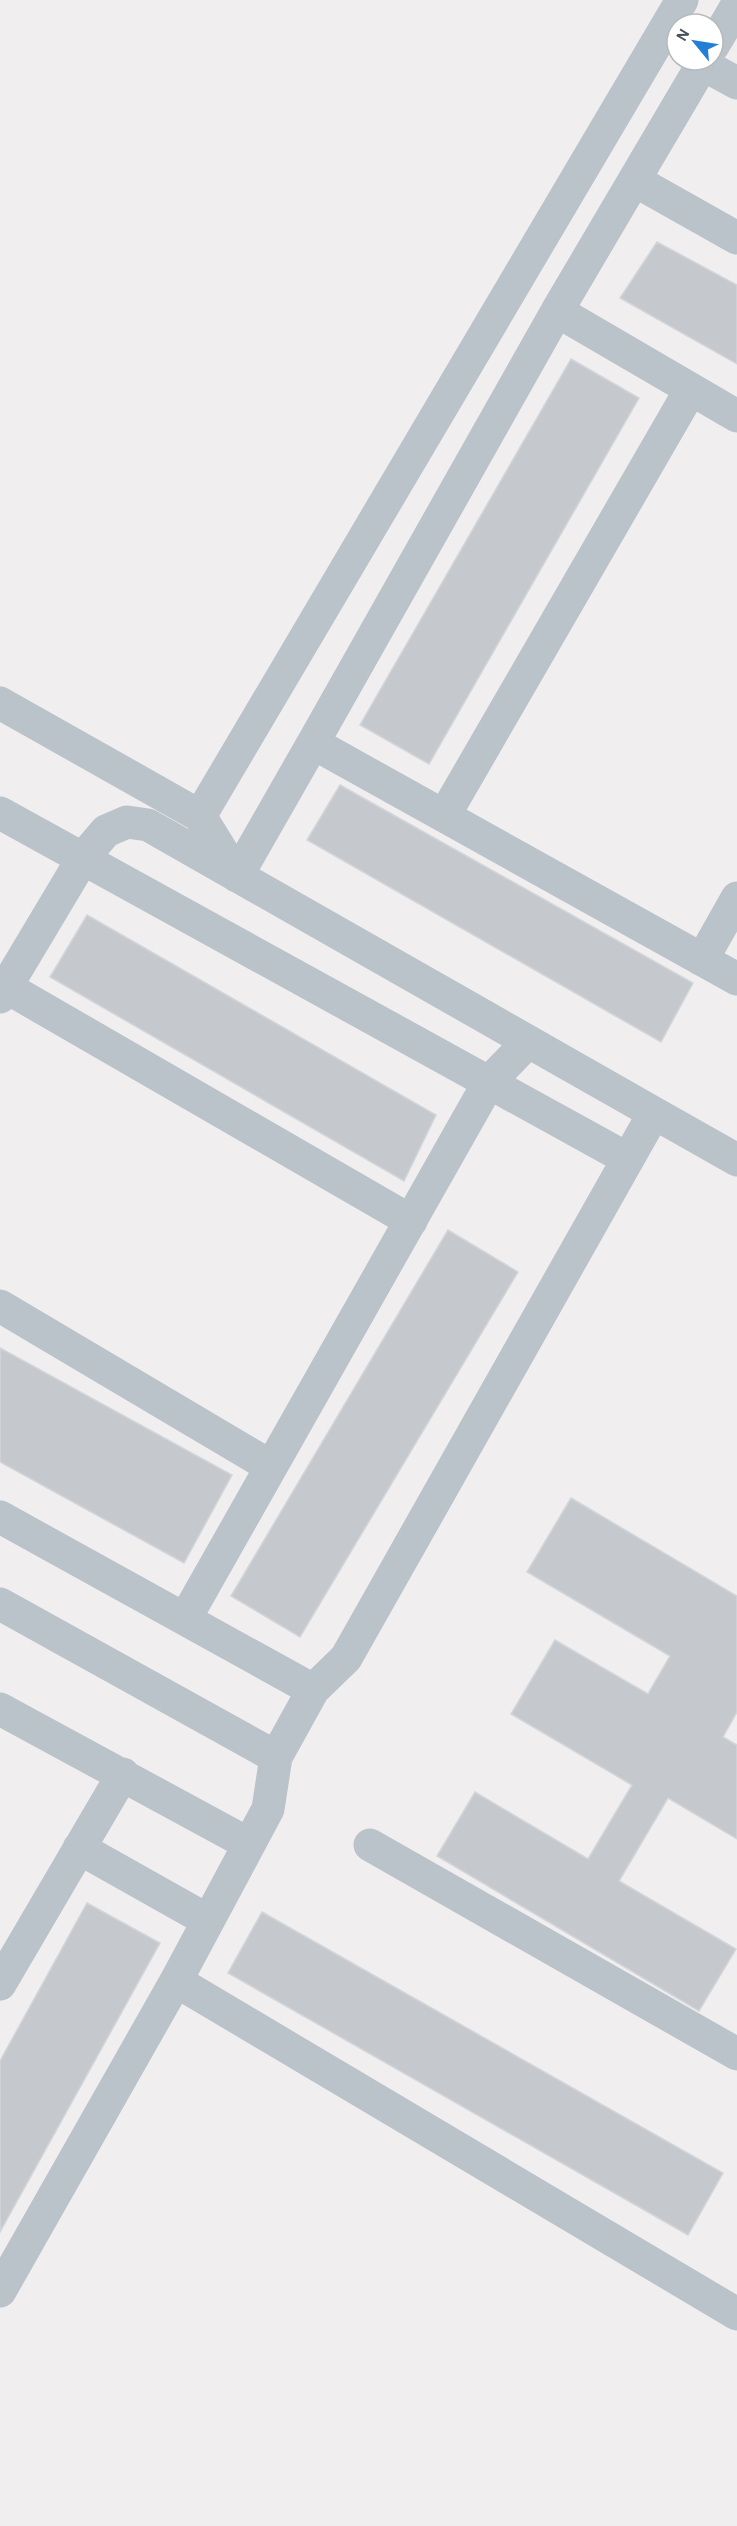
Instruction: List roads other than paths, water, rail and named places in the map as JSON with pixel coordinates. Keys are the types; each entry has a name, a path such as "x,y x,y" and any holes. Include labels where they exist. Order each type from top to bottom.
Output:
{"lane":[{"path":"200,816 682,0"},
{"path":"725,25 737,4"},
{"path":"237,876 557,311 698,72"},
{"path":"725,72 737,83"},
{"path":"634,180 737,238"},
{"path":"557,311 737,416"},
{"path":"444,816 691,389"},
{"path":"0,703 200,816 237,876"},
{"path":"313,743 737,980"},
{"path":"0,813 626,1158"},
{"path":"411,1221 3,992 83,858 106,831 127,822 148,825 737,1160"},
{"path":"702,960 737,898"},
{"path":"185,1619 489,1082 528,1042"},
{"path":"0,2291 176,1981 247,1844 268,1809 276,1757 313,1690 346,1658 626,1158 654,1113"},
{"path":"0,1306 270,1466"},
{"path":"0,1517 313,1690"},
{"path":"0,1604 276,1757"},
{"path":"0,1709 123,1774 247,1844"},
{"path":"0,1984 123,1774"},
{"path":"370,1845 736,2050"},
{"path":"79,1848 207,1920"},
{"path":"176,1981 737,2314"}]}
